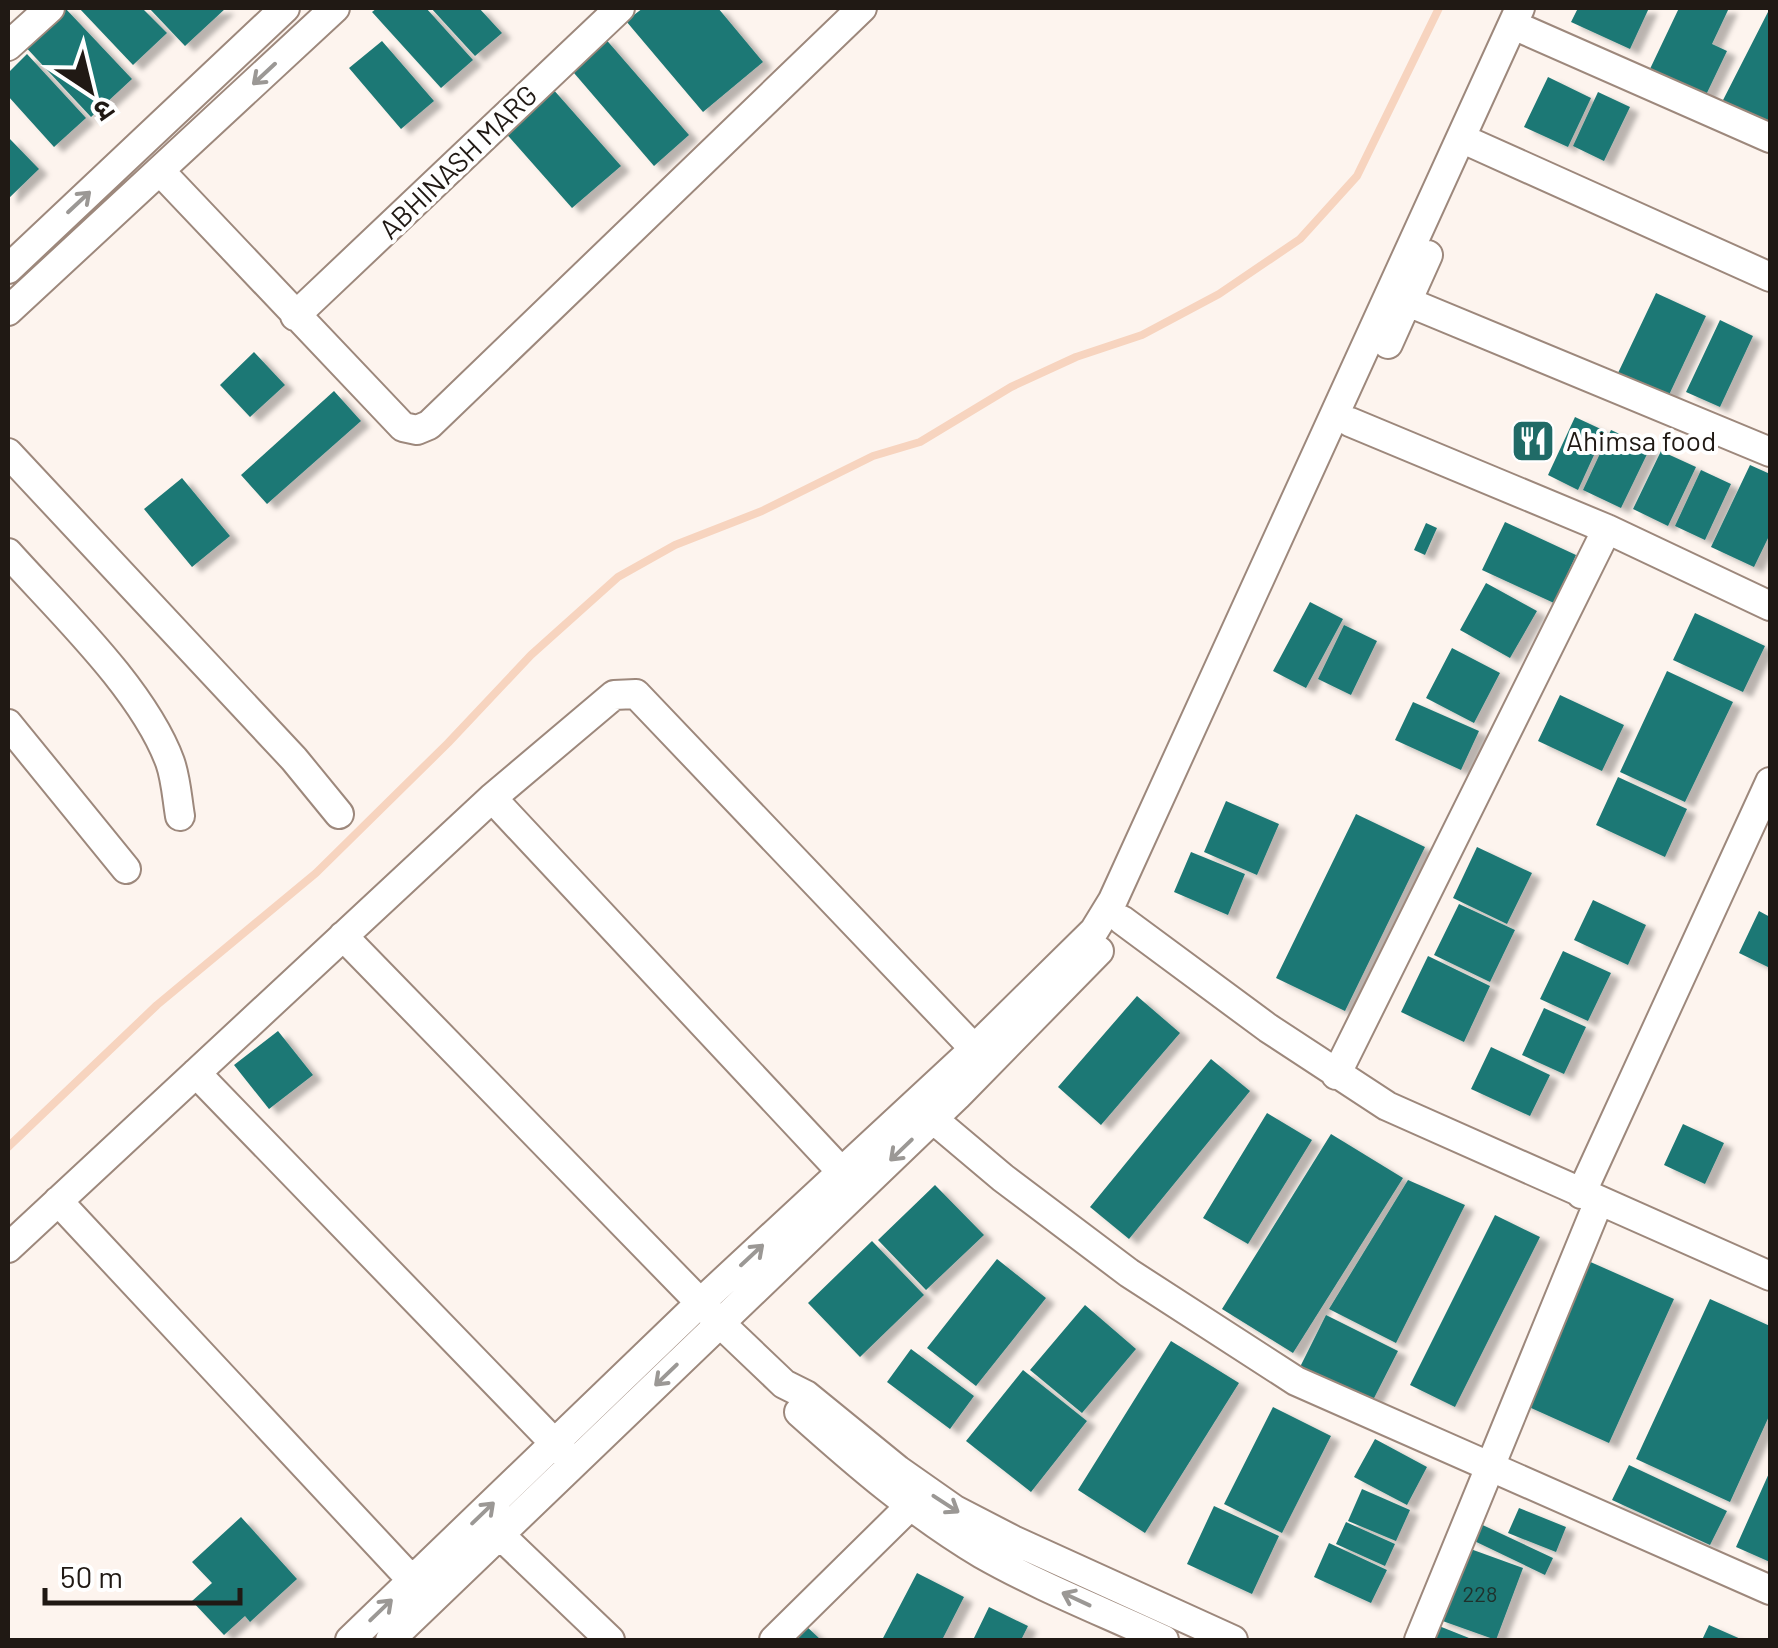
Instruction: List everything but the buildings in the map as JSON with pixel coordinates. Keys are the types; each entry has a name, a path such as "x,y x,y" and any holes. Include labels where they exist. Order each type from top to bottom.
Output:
{"street":[{"path":"8,46 50,8"},
{"path":"8,268 285,8"},
{"path":"8,311 335,8"},
{"name":"ABHINASH MARG","path":"295,316 620,8"},
{"path":"160,171 403,428 418,430 862,8"},
{"path":"1528,15 1770,138"},
{"path":"390,1640 422,1590 982,1056 1109,941 1408,302 1528,15"},
{"path":"850,1181 933,1119 982,1056 1094,932 1113,900 1528,15"},
{"path":"1474,144 1770,277"},
{"path":"1408,302 1770,452"},
{"path":"1350,422 1607,529 1770,606"},
{"path":"8,453 294,759 339,814"},
{"path":"1336,1076 1607,529"},
{"path":"8,553 103,659 162,742 172,767 180,816"},
{"path":"8,1248 492,798 614,694 636,694 982,1056"},
{"path":"8,724 126,869"},
{"path":"1419,1640 1490,1466 1590,1197 1770,782"},
{"path":"492,798 850,1181"},
{"path":"1122,920 1336,1076 1388,1106 1770,1276"},
{"path":"343,936 784,1384 806,1395 898,1470 955,1510 1234,1640"},
{"path":"196,1073 565,1453"},
{"path":"933,1119 1002,1178 1129,1273 1296,1381 1770,1590"},
{"path":"58,1200 422,1590"},
{"path":"784,1384 788,1399 798,1412 910,1506 986,1556 1164,1640"},
{"path":"350,1640 500,1534 565,1453"},
{"path":"774,1640 910,1506"},
{"path":"500,1534 610,1640"}],"waterway":[{"path":"8,1147 157,1005 316,873 531,655 618,577 675,545 762,511 873,456 920,442 1011,387 1076,357 1142,335 1219,294 1300,239 1357,176 1439,8"}],"place":[{"name":"Ahimsa food","path":"1533,441"}]}
